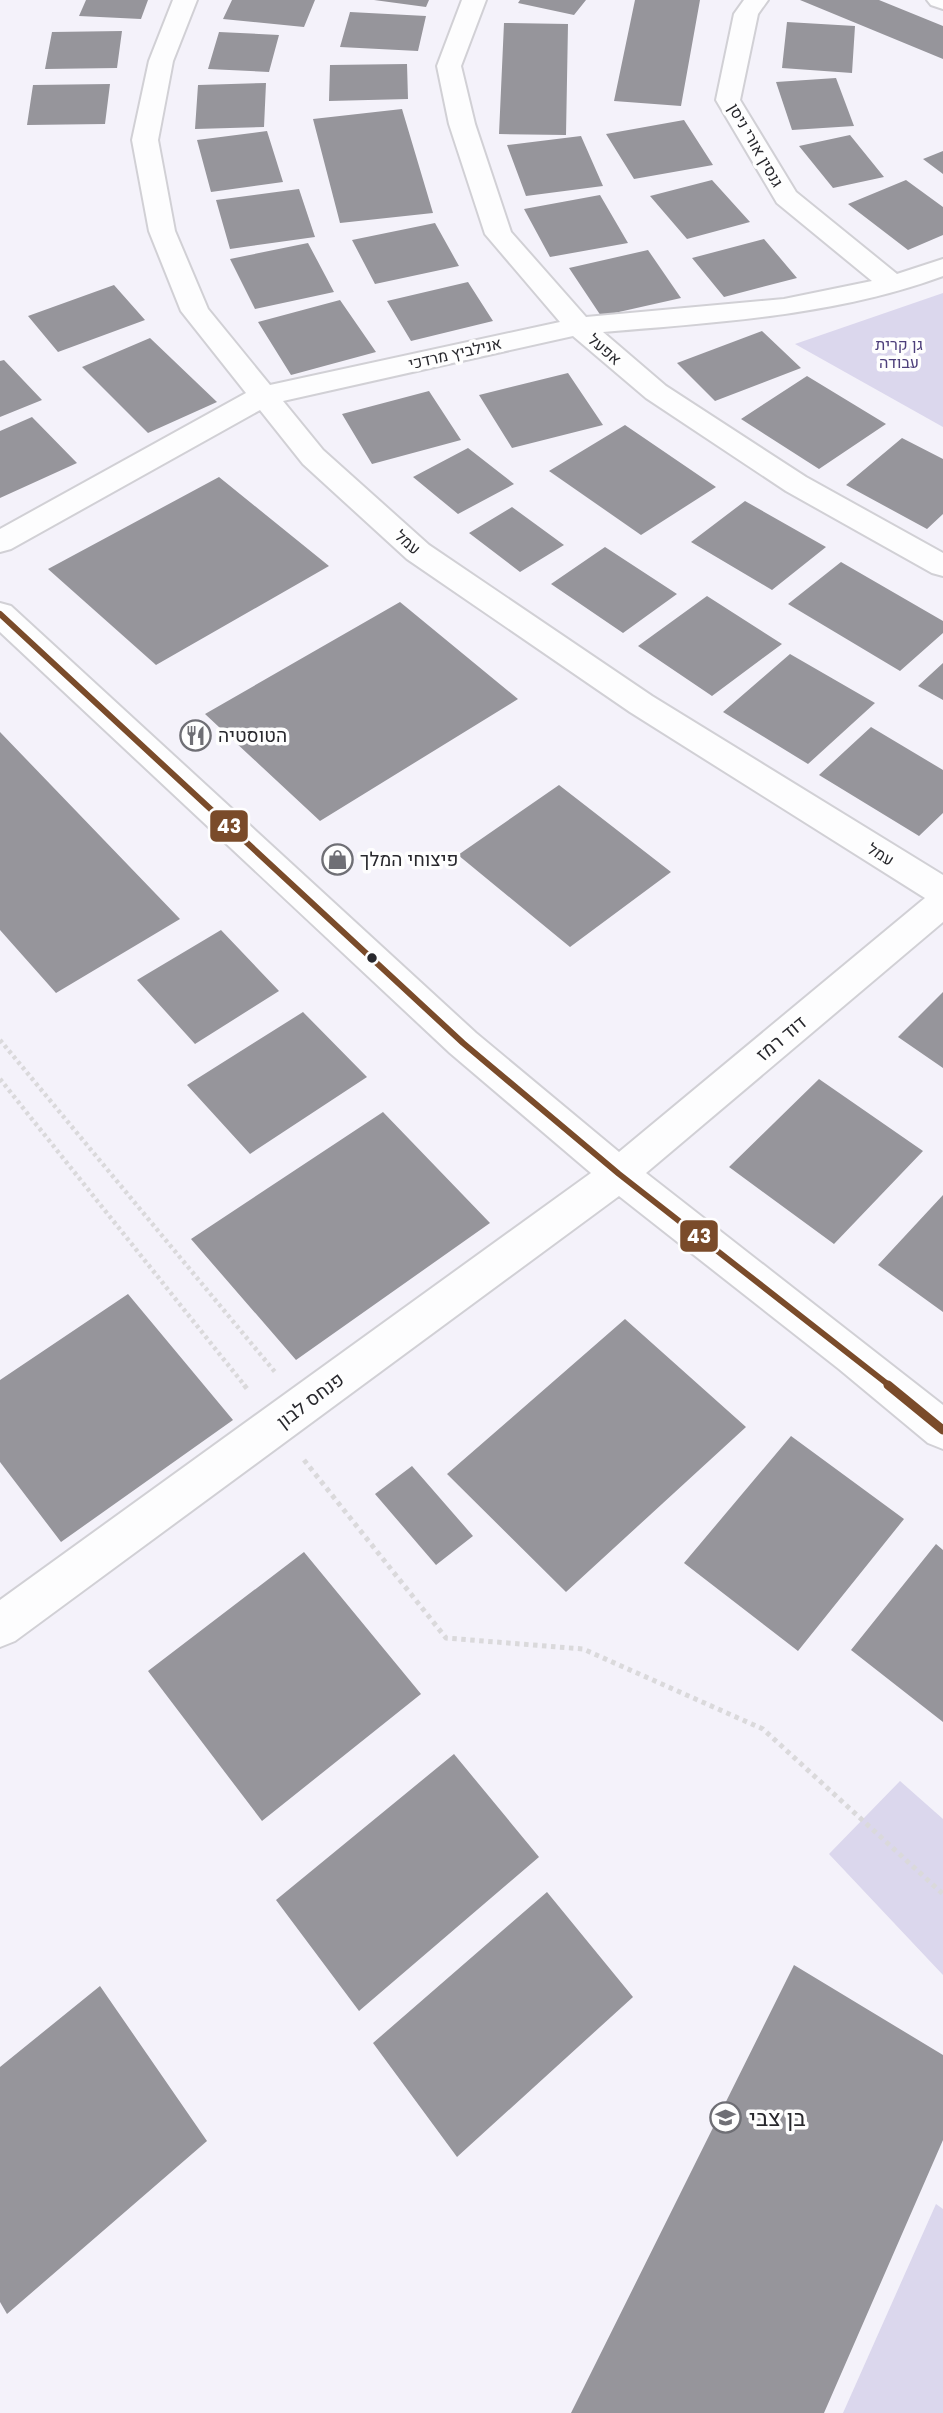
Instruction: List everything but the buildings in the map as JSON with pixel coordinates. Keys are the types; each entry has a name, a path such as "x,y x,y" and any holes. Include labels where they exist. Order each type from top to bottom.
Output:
{"street":[{"name":"עמל","path":"185,0 161,61 145,140 162,231 195,312 313,457 418,552 641,704 943,892"},
{"name":"אפעל","path":"474,0 449,66 462,124 498,234 579,326 656,392 796,484 943,566"},
{"name":"גנסין אורי ניסן","path":"756,0 746,14 729,100 786,198 892,285"},
{"name":"אנילביץ מרדכי","path":"0,542 262,396 579,326 784,307 892,285 943,267"},
{"path":"0,614 463,1043 619,1174 853,1356 943,1430"},
{"name":"דוד רמז","path":"619,1174 943,902"},
{"name":"פנחס לבון","path":"0,1626 619,1174"}],"path":[{"path":"0,1040 289,1415 446,1638 583,1649 763,1728 943,1894"},
{"path":"0,1079 289,1415"}],"green space":[{"name":"גן קרית עבודה","path":"943,293 943,427 795,344"},
{"path":"900,1781 943,1819 943,1975 829,1854"},
{"path":"936,2204 943,2209 943,2413 843,2413"}],"transit line":[{"name":"43","path":"0,614 463,1043 619,1174 853,1356 943,1430"}],"place":[{"name":"הטוסטיה","path":"195,735"},
{"name":"פיצוחי המלך","path":"337,859"},
{"name":"בן צבי","path":"726,2118"}]}
